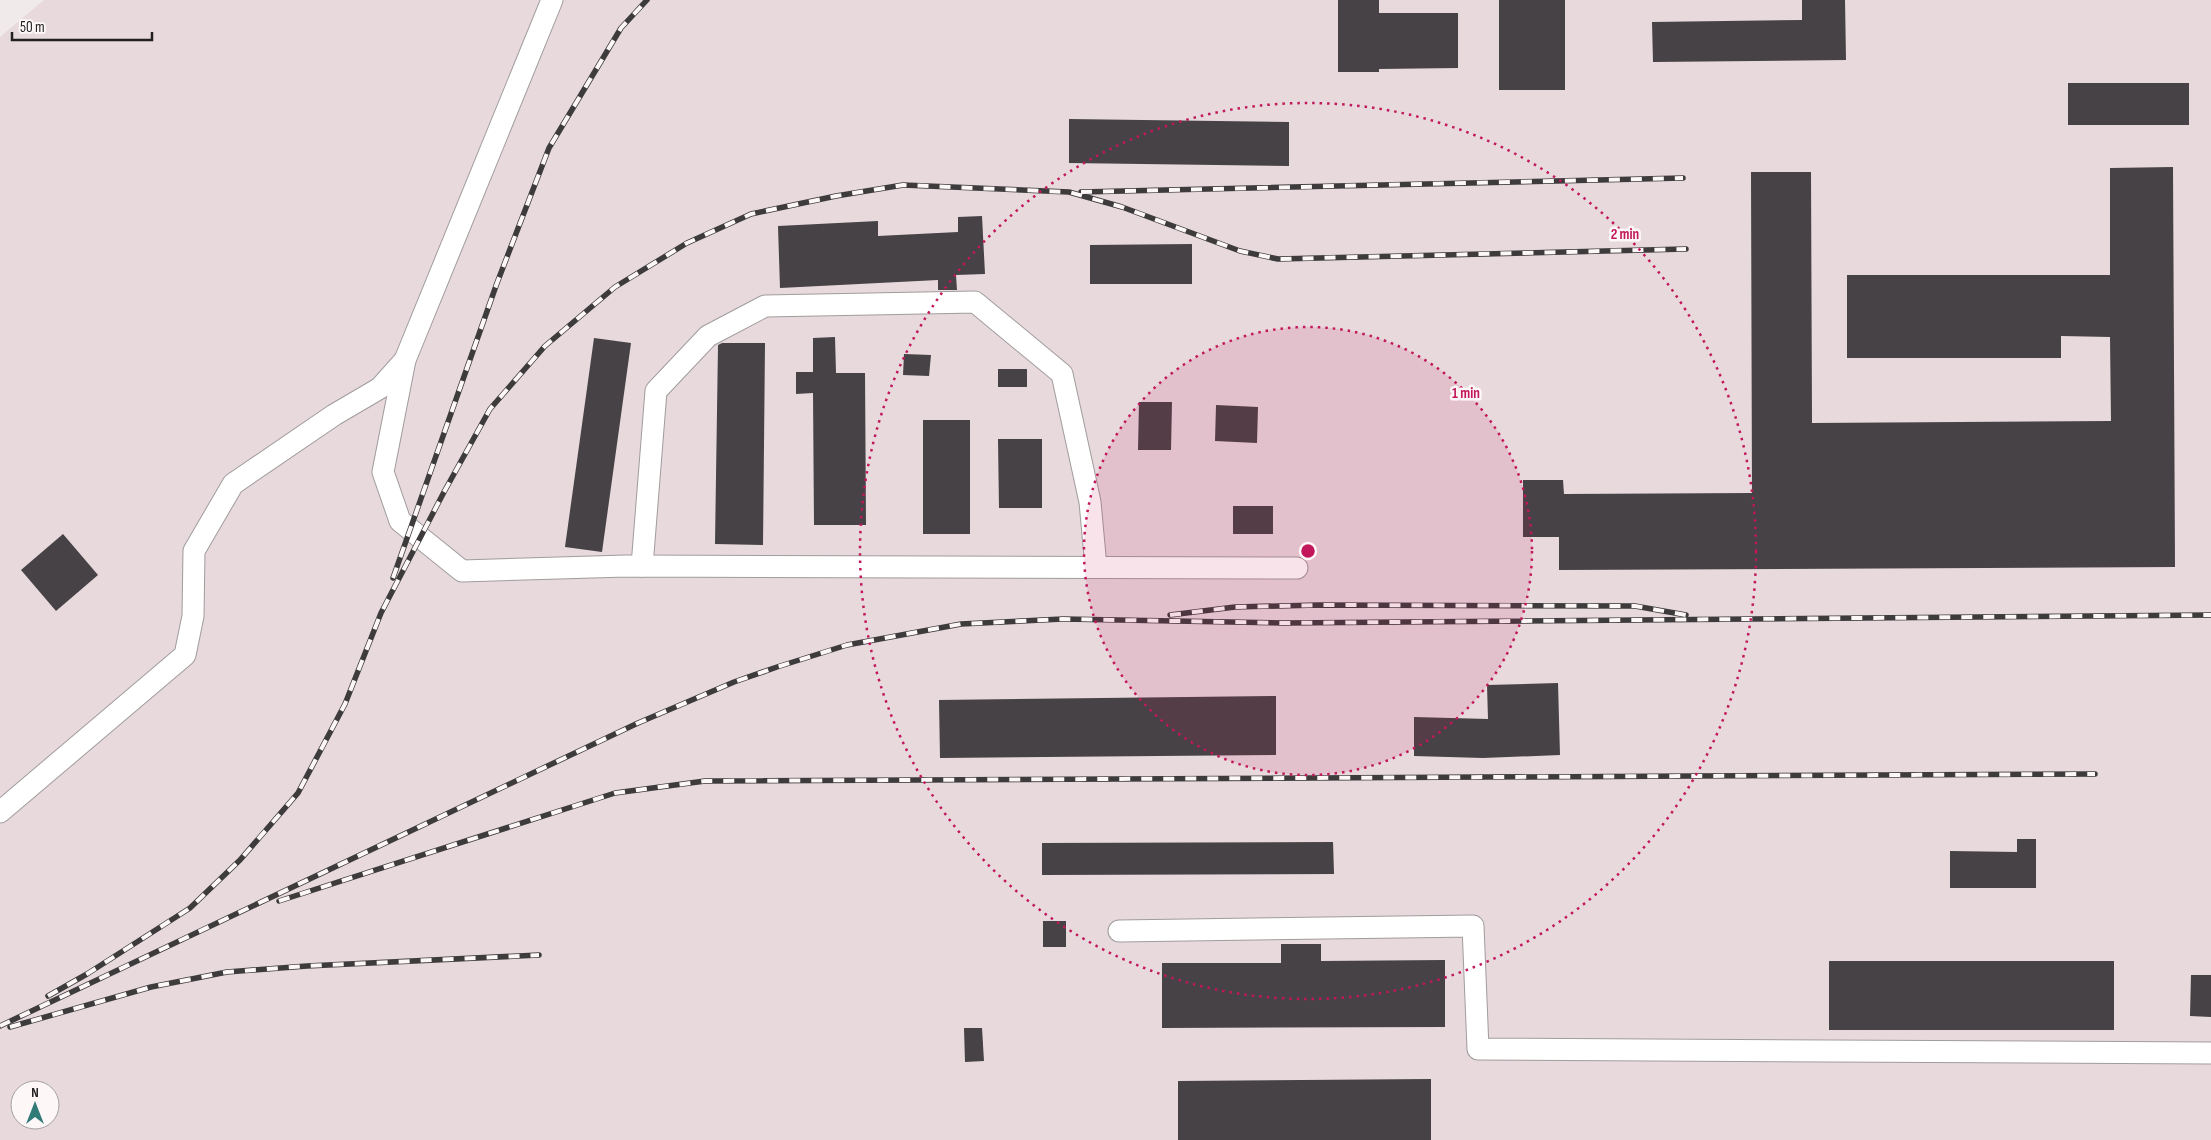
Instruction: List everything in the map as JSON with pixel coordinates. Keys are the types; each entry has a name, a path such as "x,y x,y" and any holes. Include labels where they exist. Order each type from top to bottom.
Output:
{"street":[{"path":"552,0 405,360 383,472 400,521 462,571 642,566 1297,568"},
{"path":"642,566 656,391 708,336 765,306 975,302 1062,374 1090,502 1096,567"},
{"path":"0,812 185,655 193,616 194,551 233,484 334,415 380,388 405,360"},
{"path":"1119,931 1473,926 1478,1049 2211,1053"}],"shaded area":[{"path":"44,0 2211,0 2211,1140 0,1140 0,37"}],"building":[{"path":"1338,0 1379,0 1379,13 1458,13 1458,68 1379,69 1379,72 1338,72"},
{"path":"1499,0 1565,0 1565,90 1499,90"},
{"path":"1802,0 1845,0 1846,60 1653,62 1652,22 1802,20"},
{"path":"2068,83 2189,83 2189,125 2068,125"},
{"path":"1069,119 1289,122 1289,166 1069,163"},
{"path":"2173,167 2175,567 1559,570 1559,537 1523,537 1523,480 1563,480 1564,494 1752,493 1751,172 1811,172 1812,423 2111,421 2110,337 2061,336 2061,358 1847,358 1847,275 2110,275 2110,168"},
{"path":"982,216 985,274 956,275 957,290 938,290 938,280 780,288 778,226 878,221 878,236 958,232 958,217"},
{"path":"1192,244 1192,284 1090,284 1090,245"},
{"path":"835,337 836,373 865,373 866,525 814,525 813,393 796,394 796,372 813,372 813,338"},
{"path":"594,338 631,343 602,552 565,547"},
{"path":"722,343 765,343 763,545 715,544 718,345"},
{"path":"904,354 931,355 929,376 903,375"},
{"path":"998,369 1027,369 1027,387 998,387"},
{"path":"1139,402 1172,402 1171,450 1138,450"},
{"path":"1216,405 1258,407 1257,443 1215,441"},
{"path":"923,420 970,420 970,534 923,534"},
{"path":"998,439 1042,439 1042,508 999,508"},
{"path":"1233,506 1273,506 1273,534 1233,534"},
{"path":"63,534 98,575 56,611 21,570"},
{"path":"1558,683 1560,755 1483,758 1414,756 1414,717 1488,719 1487,685"},
{"path":"1276,696 1276,755 940,758 939,700"},
{"path":"2017,839 2036,839 2036,888 1950,888 1950,851 2017,852"},
{"path":"1333,842 1334,874 1042,875 1042,843"},
{"path":"1043,921 1066,921 1066,947 1043,947"},
{"path":"1281,944 1321,944 1321,961 1445,960 1445,1027 1162,1028 1162,963 1281,963"},
{"path":"1829,961 2114,961 2114,1030 1829,1030"},
{"path":"2191,975 2211,975 2211,1017 2190,1016"},
{"path":"964,1028 982,1028 984,1061 965,1062"},
{"path":"1431,1079 1431,1140 1178,1140 1178,1081"}],"railway":[{"path":"393,578 497,283 549,148 621,28 647,0"},
{"path":"1081,192 1683,178"},
{"path":"48,996 87,974 190,908 240,860 298,793 345,704 381,613 490,409 545,346 615,287 687,243 751,214 836,196 903,185 1069,192 1122,207 1240,251 1278,259 1686,249"},
{"path":"1170,615 1235,607 1318,605 1635,606 1686,615"},
{"path":"0,1026 638,723 734,682 847,645 961,624 1063,619 1284,623 2211,615"},
{"path":"279,901 615,793 705,781 2095,774"},
{"path":"10,1027 151,987 227,972 307,966 539,955"}]}
